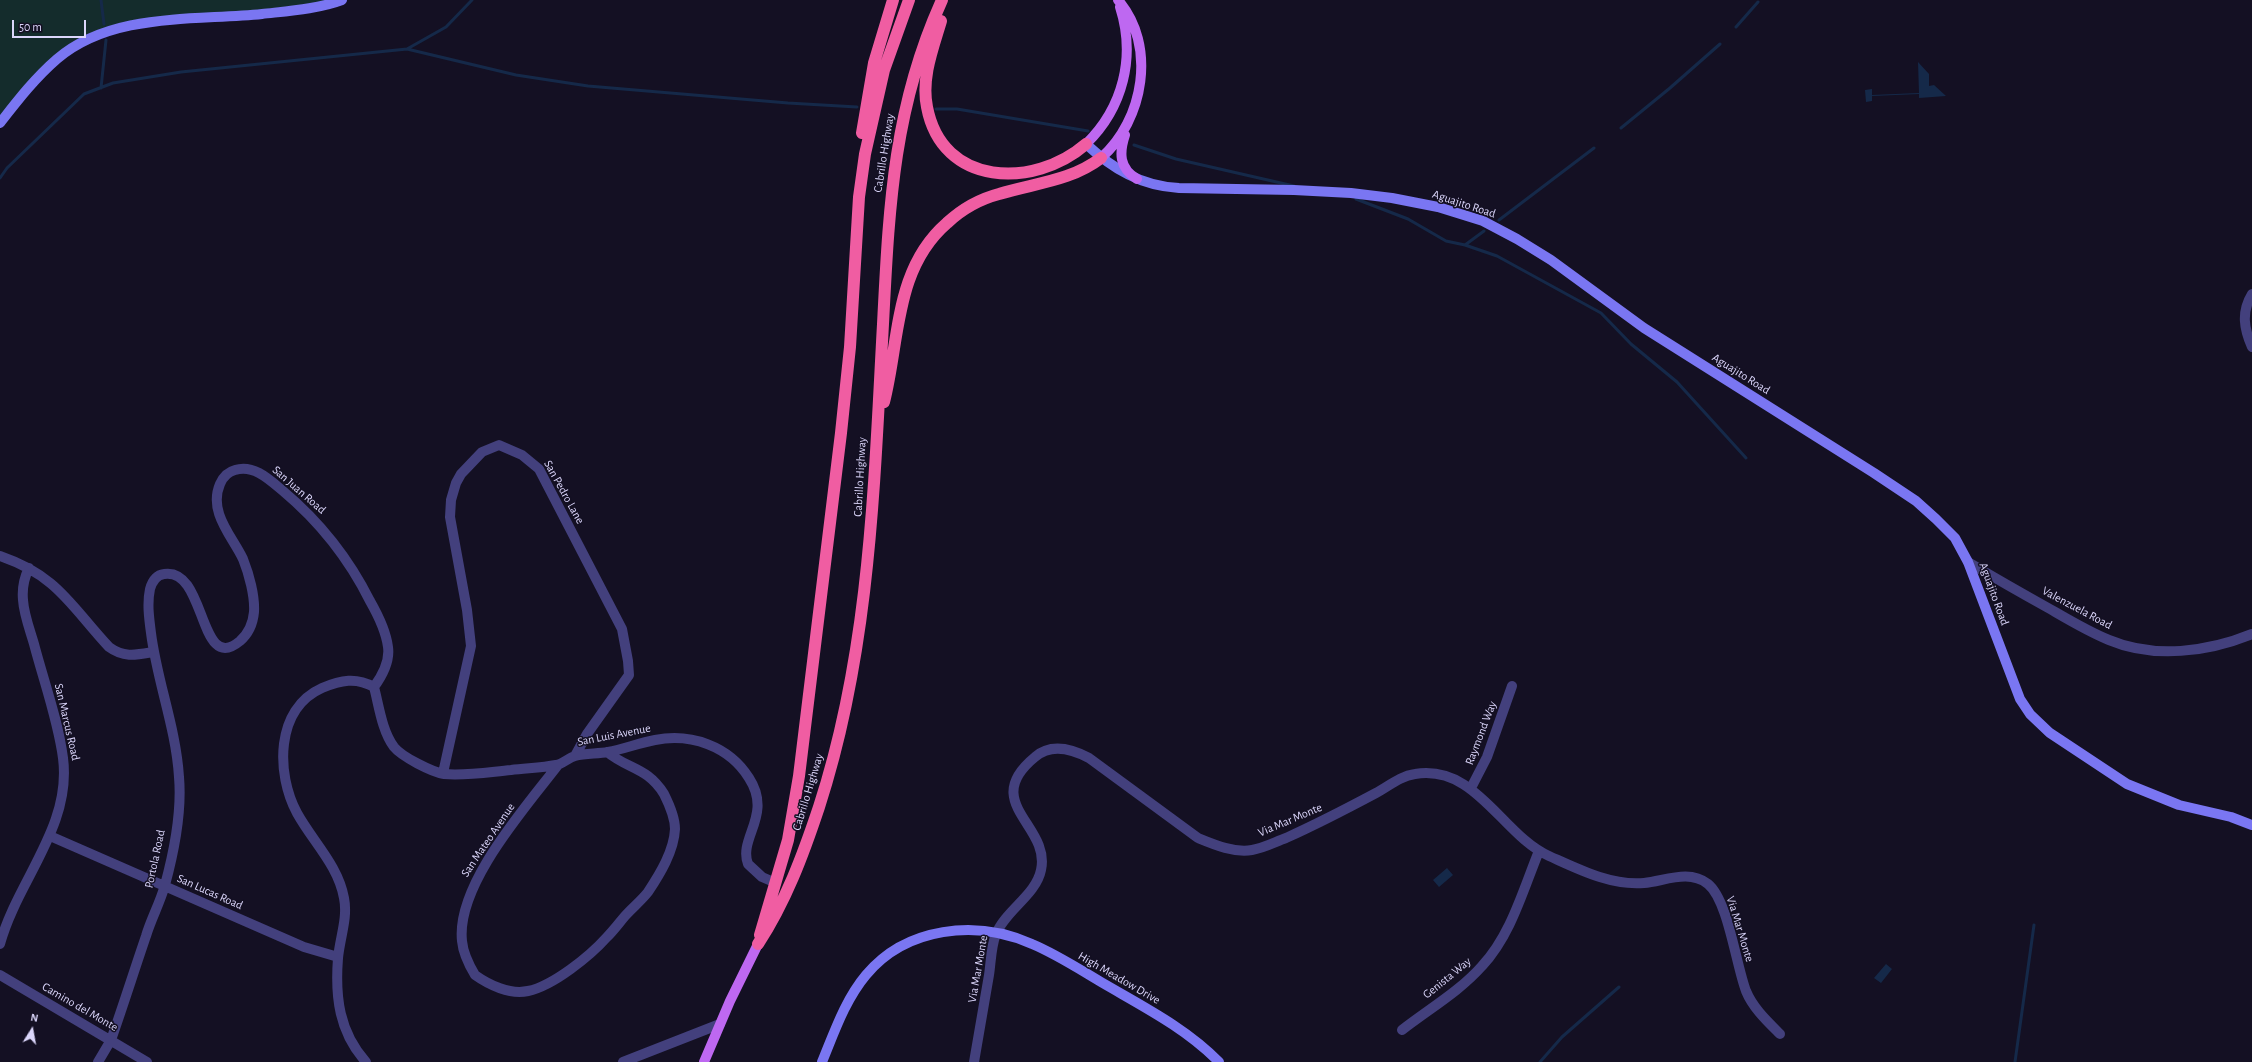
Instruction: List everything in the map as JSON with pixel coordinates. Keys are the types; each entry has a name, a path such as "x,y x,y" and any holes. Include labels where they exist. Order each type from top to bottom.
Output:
{"highway":[{"path":"862,176 862,132 868,89 881,36 893,0"},
{"name":"Cabrillo Highway","path":"758,944 788,840 796,797 849,355 862,176 879,91 891,50 909,0"},
{"name":"Cabrillo Highway","path":"758,944 775,919 793,879 818,810 850,691 862,615 873,492 888,234 894,169 901,127 911,86 942,0"},
{"path":"948,0 929,63 925,92 927,106 933,125 947,147 973,167 989,173 1007,175 1025,174 1050,166 1070,156 1086,144"},
{"path":"877,430 886,394 905,288 913,268 928,242 950,220 977,202 1001,193 1062,179 1084,169 1101,158"}],"main road":[{"path":"1086,144 1108,117 1123,82 1126,61 1126,38 1122,15 1117,0"},
{"path":"1117,0 1134,27 1141,61 1139,85 1120,156 1125,169 1137,180"},
{"path":"1101,158 1119,139 1131,118"},
{"name":"Cabrillo Highway","path":"704,1062 712,1041 758,944"},
{"path":"698,1062 712,1041"},
{"path":"711,1062 712,1041"}],"street":[{"path":"0,122 42,72 58,58 93,37 111,31 149,23 271,13 315,7 342,0"},
{"name":"Aguajito Road","path":"1086,144 1112,167 1137,180 1158,186 1178,188 1294,190 1358,194 1438,207 1483,221 1517,239 1551,260 1644,328 1916,502 1955,538 1968,562 2020,699 2040,726 2127,784 2179,806 2231,817 2252,825"},
{"path":"2252,294 2245,310 2244,321 2245,331 2252,347"},
{"name":"San Pedro Lane","path":"443,774 471,646 467,610 450,517 451,500 456,483 469,464 482,452 499,445 522,455 539,469 614,613 625,640 629,675 587,734 575,756"},
{"name":"San Juan Road","path":"154,652 149,597 152,583 160,575 171,574 177,576 192,589 209,637 219,646 225,647 238,643 246,634 251,625 254,615 254,602 246,567 220,518 216,497 226,475 238,469 245,468 260,473 270,480 309,513 327,533 353,569 374,609 388,644 386,663 374,687"},
{"path":"0,556 29,568 63,592 103,641 116,652 131,656 154,652"},
{"name":"Valenzuela Road","path":"1968,562 2084,629 2111,641 2129,646 2168,651 2201,650 2228,644 2252,634"},
{"name":"San Marcus Road","path":"0,944 9,916 50,836 63,795 63,758 57,727 24,607 24,582 29,568"},
{"name":"Portola Road","path":"98,1062 111,1040 164,886 176,825 180,780 177,756 154,652"},
{"path":"366,1062 355,1049 343,1027 340,1014 338,958 345,917 344,896 331,864 297,813 292,801 284,764 284,738 294,712 304,700 319,690 347,680 357,680 374,687"},
{"name":"Raymond Way","path":"1471,788 1487,758 1512,686"},
{"name":"San Luis Avenue","path":"374,687 388,733 395,748 414,761 443,774 486,772 558,765 575,756 607,752 656,740 680,739 703,742 718,747 730,756 751,780 757,799 757,819 746,850 746,860 756,874 776,883"},
{"name":"Via Mar Monte","path":"974,1062 996,933 1035,883 1041,870 1042,854 1039,844 1018,810 1014,796 1014,786 1022,770 1036,756 1044,752 1066,749 1083,755 1198,838 1212,844 1238,850 1251,850 1268,846 1316,825 1406,776 1427,773 1457,781 1471,788 1538,851 1610,881 1643,883 1690,876 1707,884 1714,890 1721,904 1738,966 1747,992 1760,1013 1780,1034"},
{"name":"San Mateo Avenue","path":"558,765 503,838 475,882 471,889 462,920 462,942 474,975 500,988 526,992 538,988 580,961 607,938 647,893 665,864 675,828 673,816 664,794 652,778 640,769 619,762 607,752"},
{"name":"San Lucas Road","path":"50,836 304,947 338,958"},
{"name":"Genista Way","path":"1402,1030 1469,979 1492,954 1507,928 1538,851"},
{"name":"High Meadow Drive","path":"822,1062 856,988 865,976 887,955 917,938 936,932 959,929 996,933 1032,944 1181,1030 1219,1062"},
{"name":"Camino del Monte","path":"0,975 147,1062"},
{"path":"623,1062 720,1024"}],"green space":[{"path":"0,0 342,0 129,26 58,58 0,123"}],"water":[{"path":"1918,62 1929,74 1929,86 1934,85 1946,96 1919,98 1919,94 1872,96 1872,101 1866,102 1865,90 1872,89 1872,95 1919,93"},
{"path":"1447,868 1453,875 1439,887 1433,880"},
{"path":"1886,964 1892,969 1881,983 1874,978"}],"waterway":[{"path":"101,0 104,24"},
{"path":"407,49 446,27 472,0"},
{"path":"1736,27 1758,2"},
{"path":"101,88 106,40"},
{"path":"1621,128 1670,88 1720,44"},
{"path":"0,178 7,168 84,94 113,83 181,72 407,49 516,75 588,86 788,103 857,107"},
{"path":"936,109 957,109 1088,131"},
{"path":"1134,145 1176,159 1294,186"},
{"path":"1499,220 1594,148"},
{"path":"1356,199 1408,219 1446,241 1465,245 1497,256 1601,313 1631,344 1677,382 1746,458"},
{"path":"1465,245 1484,231"},
{"path":"2015,1062 2034,925"},
{"path":"1540,1062 1562,1037 1619,987"}]}
